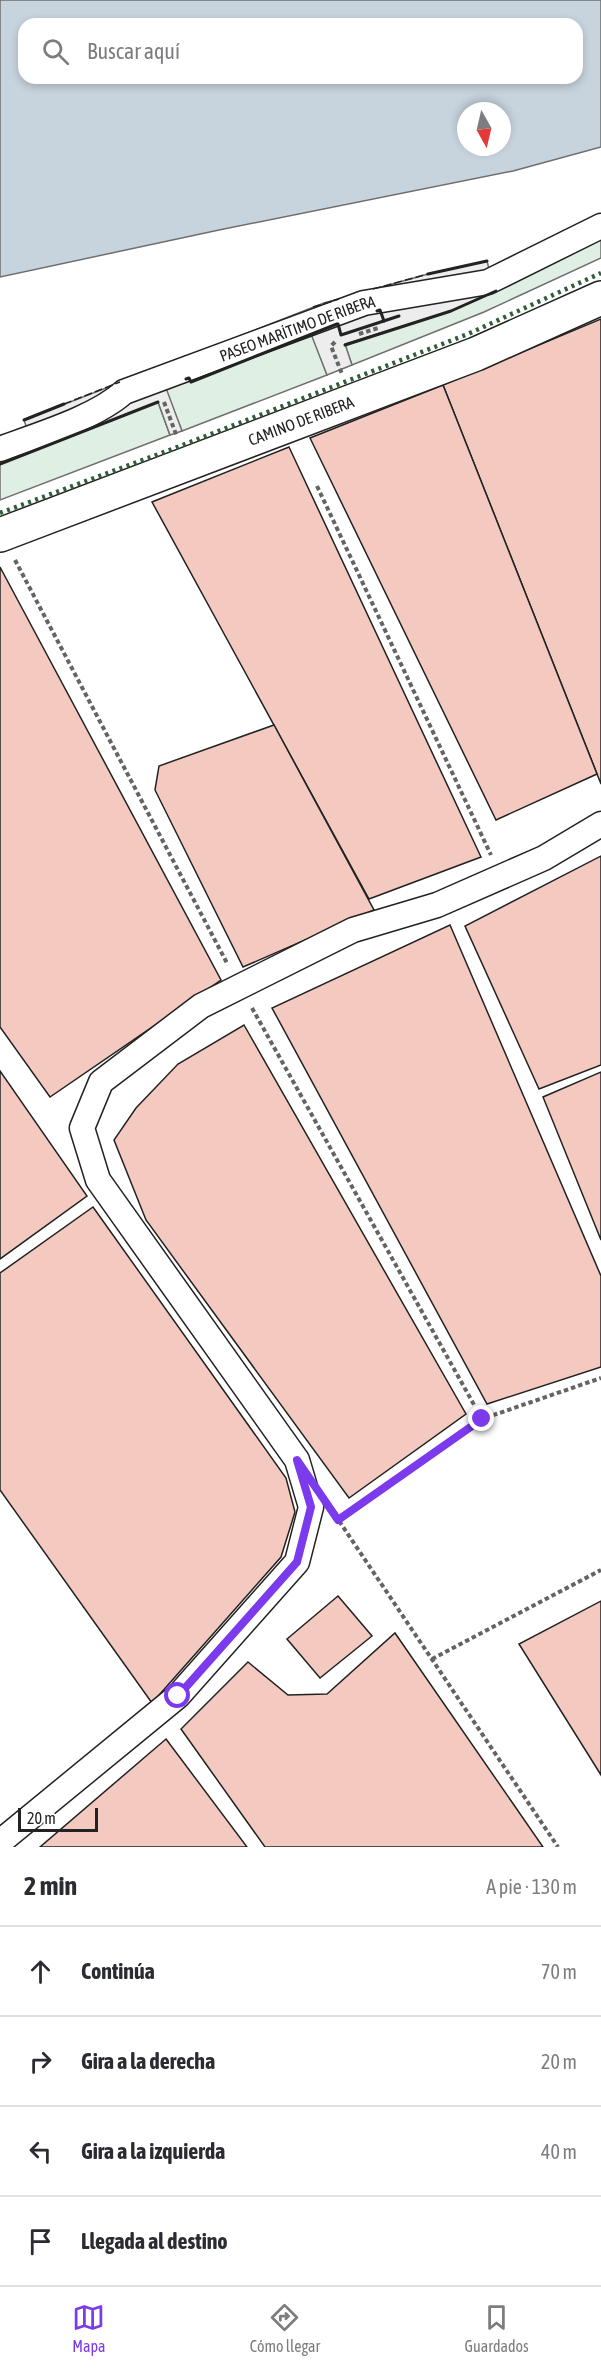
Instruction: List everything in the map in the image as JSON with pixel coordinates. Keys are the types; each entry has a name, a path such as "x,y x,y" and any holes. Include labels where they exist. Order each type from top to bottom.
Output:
{"main road":[{"name":"CAMINO DE RIBERA","path":"0,535 476,354 601,298"}],"street":[{"name":"PASEO MARÍTIMO DE RIBERA","path":"0,449 86,415 113,402 124,392 328,315 380,299 488,282 601,226"},
{"path":"0,1842 178,1696 297,1562 311,1507 297,1460 98,1180 82,1128 101,1082 201,1006 353,930 437,905 544,858 601,824"}],"path":[{"path":"352,336 381,327"},
{"path":"342,374 331,346 332,343 343,339"},
{"path":"162,396 178,437"},
{"path":"317,486 501,877"},
{"path":"338,1520 482,1419 601,1378"},
{"path":"332,1511 558,1847"},
{"path":"432,1659 601,1570"}],"green space":[{"path":"601,239 601,258 484,312 352,365 345,345 451,311"},
{"path":"312,334 327,375 182,431 165,388 189,378 191,382"},
{"path":"158,402 170,435 0,500 0,464"}],"shaded area":[{"path":"0,0 601,0 601,147 513,171 0,277"},
{"path":"601,214 601,239 451,311 345,344 352,365 327,375 311,334 191,382 189,378 166,388 182,431 170,435 158,402 0,464 0,440 27,429 24,420 324,303 428,274 487,261 489,269"}],"building":[{"path":"601,319 601,784 443,385"},
{"path":"443,385 597,774 496,820 310,438"},
{"path":"289,447 481,857 369,899 152,502"},
{"path":"0,567 221,980 50,1097 0,1027"},
{"path":"274,725 374,910 243,967 155,790 159,766"},
{"path":"601,856 601,1065 539,1089 465,926"},
{"path":"450,925 601,1276 601,1367 487,1404 272,1008"},
{"path":"244,1025 466,1414 349,1498 146,1220 114,1140 136,1108 178,1064"},
{"path":"0,1071 87,1196 0,1259"},
{"path":"601,1072 601,1240 543,1097"},
{"path":"93,1207 286,1478 295,1512 281,1557 152,1703 0,1490 0,1273"},
{"path":"338,1596 372,1636 320,1678 287,1639"},
{"path":"601,1601 601,1775 519,1644"},
{"path":"395,1633 543,1847 265,1847 181,1729 248,1662 288,1695 327,1694"},
{"path":"166,1739 247,1847 40,1847"}],"hedge":[{"path":"0,513 175,448 468,334 601,273"}],"fence":[{"path":"373,289 428,274"},
{"path":"313,307 339,299"},
{"path":"64,404 120,382"}],"wall":[{"path":"428,274 487,261"},
{"path":"345,345 451,311 496,291"},
{"path":"377,311 380,310 384,321"},
{"path":"338,324 341,335 399,316"},
{"path":"186,379 189,378 191,382 337,324"},
{"path":"0,464 158,402"},
{"path":"24,420 64,404"}],"route":[{"path":"178,1696 297,1562 311,1507 297,1460 338,1520 482,1419"}]}
